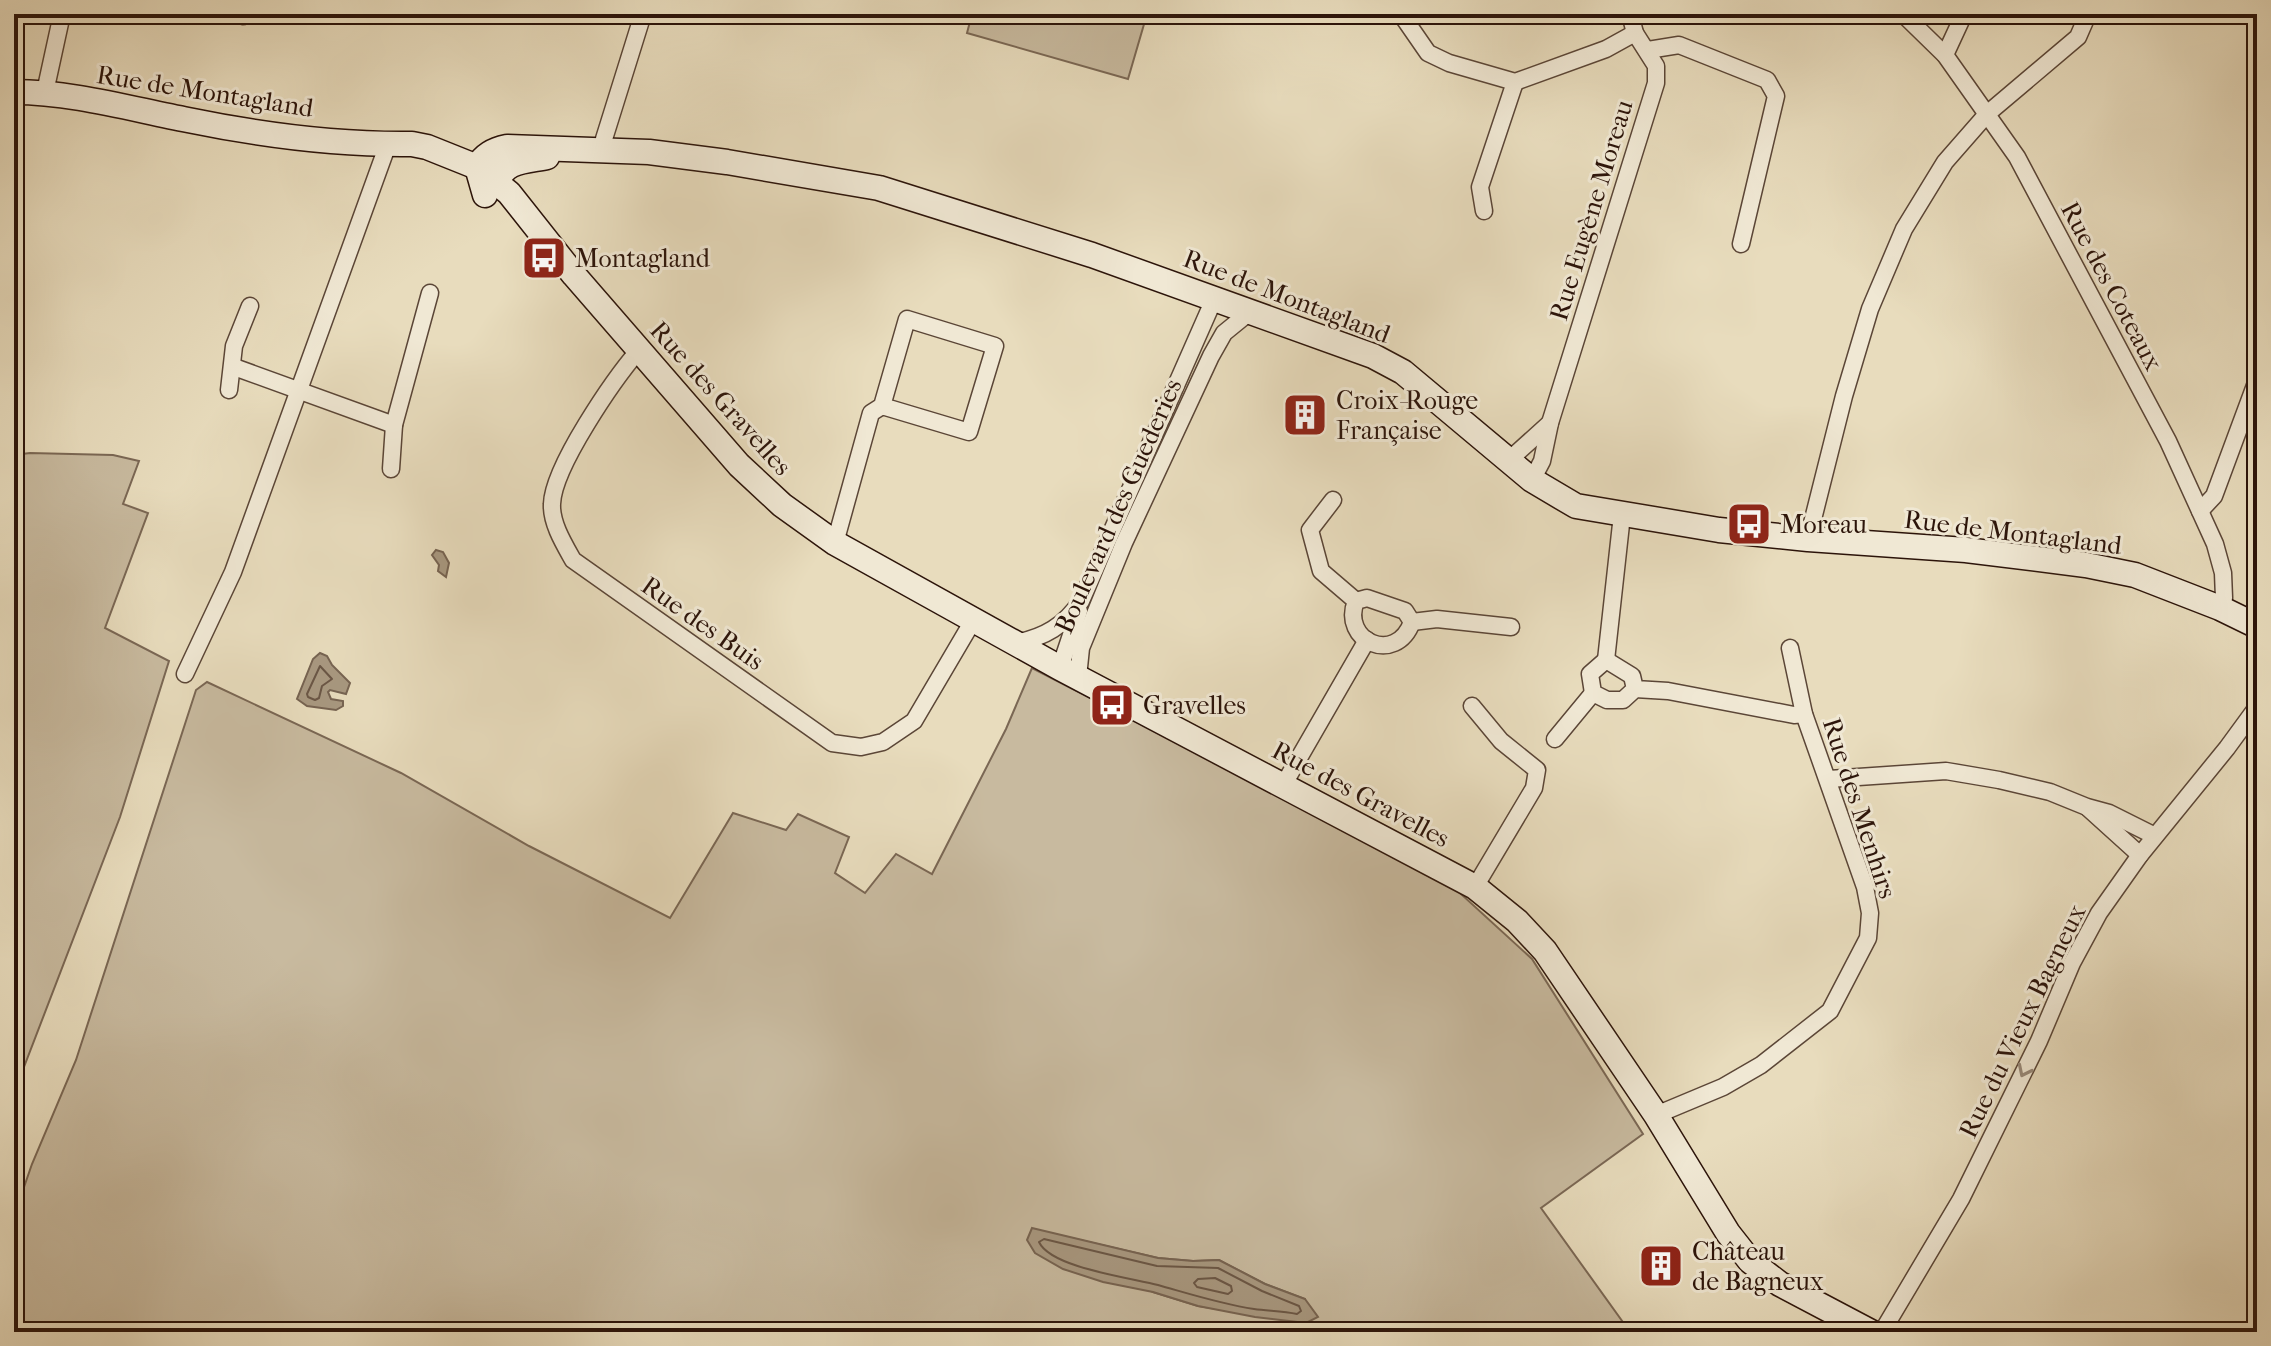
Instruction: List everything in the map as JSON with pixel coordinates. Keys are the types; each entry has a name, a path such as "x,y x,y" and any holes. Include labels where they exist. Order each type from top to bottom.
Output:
{"street":[{"path":"45,92 62,14"},
{"path":"592,151 604,139 643,14"},
{"path":"1401,14 1428,53 1449,63 1515,82 1606,49 1635,33"},
{"name":"Rue Eugène Moreau","path":"1532,480 1542,461 1550,423 1656,83 1656,66 1635,33 1630,14"},
{"name":"Rue des Coteaux","path":"1903,14 1945,55 2017,157 2168,441 2215,544 2223,573 2224,598 2220,608"},
{"path":"1945,55 1964,14"},
{"path":"1808,539 1844,396 1870,309 1904,229 1945,162 1987,114 2078,37 2088,14"},
{"path":"1648,50 1679,45 1767,80 1776,96 1741,244"},
{"path":"1484,211 1480,187 1515,82"},
{"name":"Rue de Montagland","path":"14,92 45,92 220,127 288,136 427,147 483,176"},
{"path":"185,674 233,572 388,144"},
{"name":"Rue de Montagland","path":"483,176 482,158 507,147 649,152 879,188 1092,255 1373,356 1403,372 1532,480 1576,506 1719,530 1966,550 2086,565 2135,575 2257,626"},
{"name":"Rue des Gravelles","path":"483,176 552,248 739,465 782,505 835,543 1016,643 1475,887 1517,921 1545,951 1656,1115 1728,1233 1750,1261 1780,1284 1871,1332"},
{"path":"391,469 394,425 430,293"},
{"name":"Boulevard des Guederies","path":"1211,356 1224,333 1232,304"},
{"name":"Boulevard des Guederies","path":"1069,672 1232,304"},
{"name":"Boulevard des Guederies","path":"1016,643 1038,639 1069,620 1232,304"},
{"path":"229,390 234,346 250,306"},
{"path":"835,543 871,413 882,406 907,319 995,346 969,432 882,406"},
{"name":"Rue des Buis","path":"639,350 618,373 556,477 551,506 559,536 573,560 832,743 861,747 883,742 914,721 974,619"},
{"path":"234,367 394,425"},
{"path":"2200,511 2214,496 2257,380"},
{"path":"1509,460 1550,423"},
{"path":"1333,500 1310,530 1321,571 1356,601"},
{"path":"1555,739 1593,693 1590,674 1606,660 1622,515"},
{"path":"1356,601 1367,598 1405,611 1412,622"},
{"name":"Boulevard des Guederies","path":"1069,672 1081,601"},
{"path":"1356,601 1351,613 1357,632 1381,646 1394,645 1407,637 1412,622"},
{"path":"1412,622 1437,619 1511,627"},
{"path":"1284,784 1367,640"},
{"name":"Rue des Menhirs","path":"1656,1115 1723,1087 1761,1065 1830,1011 1868,938 1870,913 1865,887 1804,714 1790,648"},
{"path":"1606,660 1632,676 1635,689"},
{"path":"1593,693 1607,700 1623,700 1635,689 1668,691 1794,715 1804,714"},
{"path":"1472,706 1501,741 1537,770 1534,788 1475,887"},
{"name":"Rue du Vieux Bagneux","path":"1882,1332 1961,1199 2039,1041 2072,963 2099,913 2140,855 2257,707"},
{"path":"1829,779 1946,771 2050,792 2109,813 2155,836"},
{"path":"2087,807 2140,855"}],"shaded area":[{"path":"972,14 1147,14 1128,79 967,33"},
{"path":"14,455 113,455 139,461 123,504 148,513 105,628 169,661 120,817 14,1093"},
{"path":"1032,668 1449,883 1532,959 1643,1134 1541,1208 1630,1332 14,1332 14,1216 32,1164 76,1060 196,690 207,682 401,773 529,846 670,918 733,813 786,830 798,814 849,837 835,873 865,893 896,854 932,874 1006,729","holes":["1032,1229 1158,1258 1219,1260 1265,1284 1305,1299 1306,1323 1198,1306 1153,1292"]}],"water":[{"path":"436,550 443,552 449,563 446,577 438,571 439,565 432,555"},
{"path":"320,653 327,656 350,683 346,694 328,692 331,699 343,701 343,706 336,710 307,706 297,699 313,659"},
{"path":"1032,1228 1158,1258 1219,1260 1265,1284 1305,1299 1318,1317 1306,1323 1255,1317 1103,1282 1063,1269 1035,1253 1027,1240"}],"place":[{"name":"Montagland","path":"544,258"},
{"name":"Croix-Rouge Française","path":"1305,415"},
{"name":"Moreau","path":"1749,524"},
{"name":"Gravelles","path":"1112,705"},
{"name":"Château de Bagneux","path":"1661,1266"}]}
